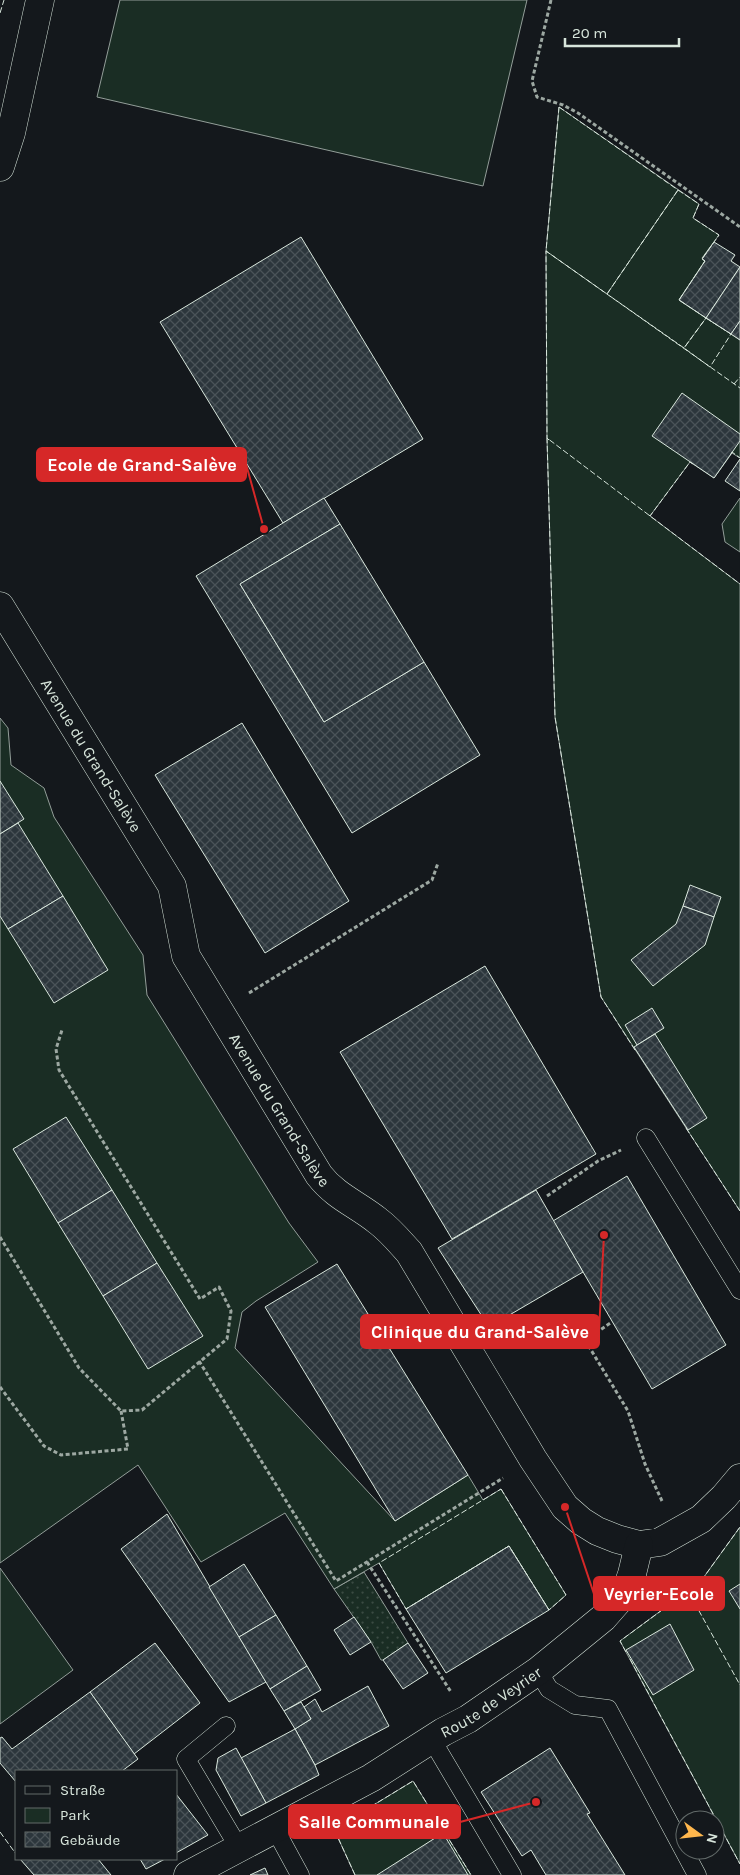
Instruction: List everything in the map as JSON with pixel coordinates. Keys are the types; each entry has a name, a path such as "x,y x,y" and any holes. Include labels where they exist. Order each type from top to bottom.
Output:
{"street":[{"path":"0,167 11,133 40,0"},
{"name":"Avenue du Grand-Salève","path":"0,606 172,886 186,956 319,1175 341,1197 377,1220 395,1235 409,1252 514,1428 565,1507 597,1531 617,1540 639,1544"},
{"path":"639,1544 660,1542 700,1520 724,1497 740,1478"},
{"name":"Route de Veyrier","path":"188,1875 371,1778 468,1719 538,1671 603,1618 617,1602 626,1590 639,1544"}],"lane":[{"path":"646,1138 740,1290"},
{"path":"538,1671 549,1689 576,1705 608,1709 697,1875"},
{"path":"226,1726 186,1760 239,1848"},
{"path":"432,1740 512,1875"},
{"path":"275,1829 300,1875"}],"path":[{"path":"550,0 532,81 537,97 563,105 578,113 740,227"},
{"path":"249,993 432,880 438,863"},
{"path":"62,1030 56,1049 59,1070 200,1299 219,1287 231,1311 227,1339 142,1410 121,1412"},
{"path":"546,1196 598,1161"},
{"path":"0,1237 79,1368 121,1412 128,1449 61,1455 44,1446 0,1386"},
{"path":"500,1336 545,1334 585,1340 612,1322"},
{"path":"585,1340 628,1411 645,1464 663,1502"},
{"path":"199,1361 336,1581 503,1478"},
{"path":"367,1562 454,1696"}],"green space":[{"path":"120,0 527,0 483,186 97,97"},
{"path":"559,107 699,204 693,218 719,235 702,258 705,261 679,300 740,340 740,458 732,453 714,478 690,462 650,516 740,584 740,1211 601,997 555,717 547,438 546,251"},
{"path":"740,498 740,552 725,542 722,524"},
{"path":"0,718 8,728 11,765 44,788 54,817 143,955 147,995 289,1223 318,1262 242,1312 235,1348 395,1521 468,1475 483,1500 501,1489 566,1595 549,1610 509,1546 406,1609 379,1563 334,1589 285,1513 201,1562 138,1465 0,1563"},
{"path":"740,1527 740,1864 725,1836 725,1810 711,1810 620,1641 701,1581"},
{"path":"0,1568 73,1670 0,1724"},
{"path":"364,1572 408,1643 383,1660 381,1660 371,1642 334,1589"},
{"path":"413,1781 471,1875 355,1875 334,1829"}],"building":[{"path":"301,237 423,439 283,523 160,322"},
{"path":"714,242 735,255 731,261 740,267 706,318 679,300 705,261 702,259"},
{"path":"740,267 740,321 731,334 706,318"},
{"path":"740,321 740,340 731,334"},
{"path":"682,393 740,434 740,441 714,478 652,436"},
{"path":"740,459 740,491 725,481"},
{"path":"324,498 340,524 240,584 324,722 424,662 480,755 352,833 196,576"},
{"path":"340,524 424,662 324,722 240,584"},
{"path":"242,723 349,901 265,953 155,775"},
{"path":"0,781 24,819 0,834"},
{"path":"18,823 63,896 8,929 0,916 0,834"},
{"path":"690,885 721,897 714,917 683,906"},
{"path":"63,896 108,970 54,1003 8,929"},
{"path":"683,906 714,917 705,945 653,986 631,960 676,924"},
{"path":"485,966 596,1154 452,1239 340,1052"},
{"path":"652,1008 664,1028 637,1045 625,1025"},
{"path":"655,1034 707,1118 688,1130 634,1047"},
{"path":"66,1117 112,1190 58,1223 13,1149"},
{"path":"627,1176 726,1345 652,1389 553,1221"},
{"path":"112,1190 157,1263 103,1296 58,1223"},
{"path":"536,1190 583,1272 489,1327 438,1248"},
{"path":"157,1263 203,1336 148,1369 103,1296"},
{"path":"337,1264 468,1475 395,1521 265,1307"},
{"path":"167,1514 266,1682 229,1702 121,1549"},
{"path":"509,1546 549,1610 446,1673 406,1609"},
{"path":"244,1564 276,1615 239,1637 209,1587"},
{"path":"740,1584 740,1609 729,1591"},
{"path":"276,1615 307,1666 270,1689 239,1637"},
{"path":"354,1617 371,1642 350,1655 334,1630"},
{"path":"670,1624 694,1670 653,1695 626,1650"},
{"path":"155,1643 200,1703 134,1754 90,1692"},
{"path":"408,1643 428,1673 403,1689 383,1660"},
{"path":"307,1666 321,1690 284,1711 270,1689"},
{"path":"368,1686 389,1726 315,1765 295,1729 311,1719 304,1707 315,1699 322,1712"},
{"path":"90,1692 138,1759 123,1770 15,1770 15,1781 0,1763 0,1738 2,1737 12,1749"},
{"path":"301,1702 311,1719 295,1729 284,1711"},
{"path":"295,1729 319,1775 266,1803 241,1758"},
{"path":"236,1748 266,1803 241,1816 216,1770 218,1758"},
{"path":"550,1748 590,1813 587,1814 625,1875 546,1875 531,1850 522,1856 481,1792"},
{"path":"178,1797 208,1835 178,1852"},
{"path":"443,1833 468,1875 377,1875"},
{"path":"21,1860 99,1860 111,1875 34,1875"},
{"path":"141,1860 163,1860 146,1869"},
{"path":"265,1868 268,1875 250,1875"}],"fence":[{"path":"0,13 4,0"},
{"path":"559,107 678,190 607,294 546,251 559,107"},
{"path":"678,190 699,204 693,218 719,235 702,259 705,261 679,300 706,318 684,348 607,294 678,190"},
{"path":"549,440 547,438 546,251 740,388"},
{"path":"706,318 731,334 710,367 684,348 706,318"},
{"path":"734,384 740,377"},
{"path":"635,1050 601,997 555,717 547,438 740,584"},
{"path":"731,454 732,452 740,458"},
{"path":"649,515 690,462 693,464"},
{"path":"686,1128 740,1211"},
{"path":"501,1489 566,1595 549,1610 509,1546 406,1609 379,1563 501,1489"},
{"path":"688,1591 701,1581 740,1527"},
{"path":"626,1652 620,1641 688,1591 740,1685"},
{"path":"630,1659 740,1864"},
{"path":"355,1875 334,1829 413,1781 471,1875"},
{"path":"0,1832 15,1853"}],"place":[{"name":"Ecole de Grand-Salève","path":"264,529"},
{"name":"Clinique du Grand-Salève","path":"604,1235"},
{"name":"Veyrier-Ecole","path":"565,1507"},
{"name":"Salle Communale","path":"536,1802"}]}
